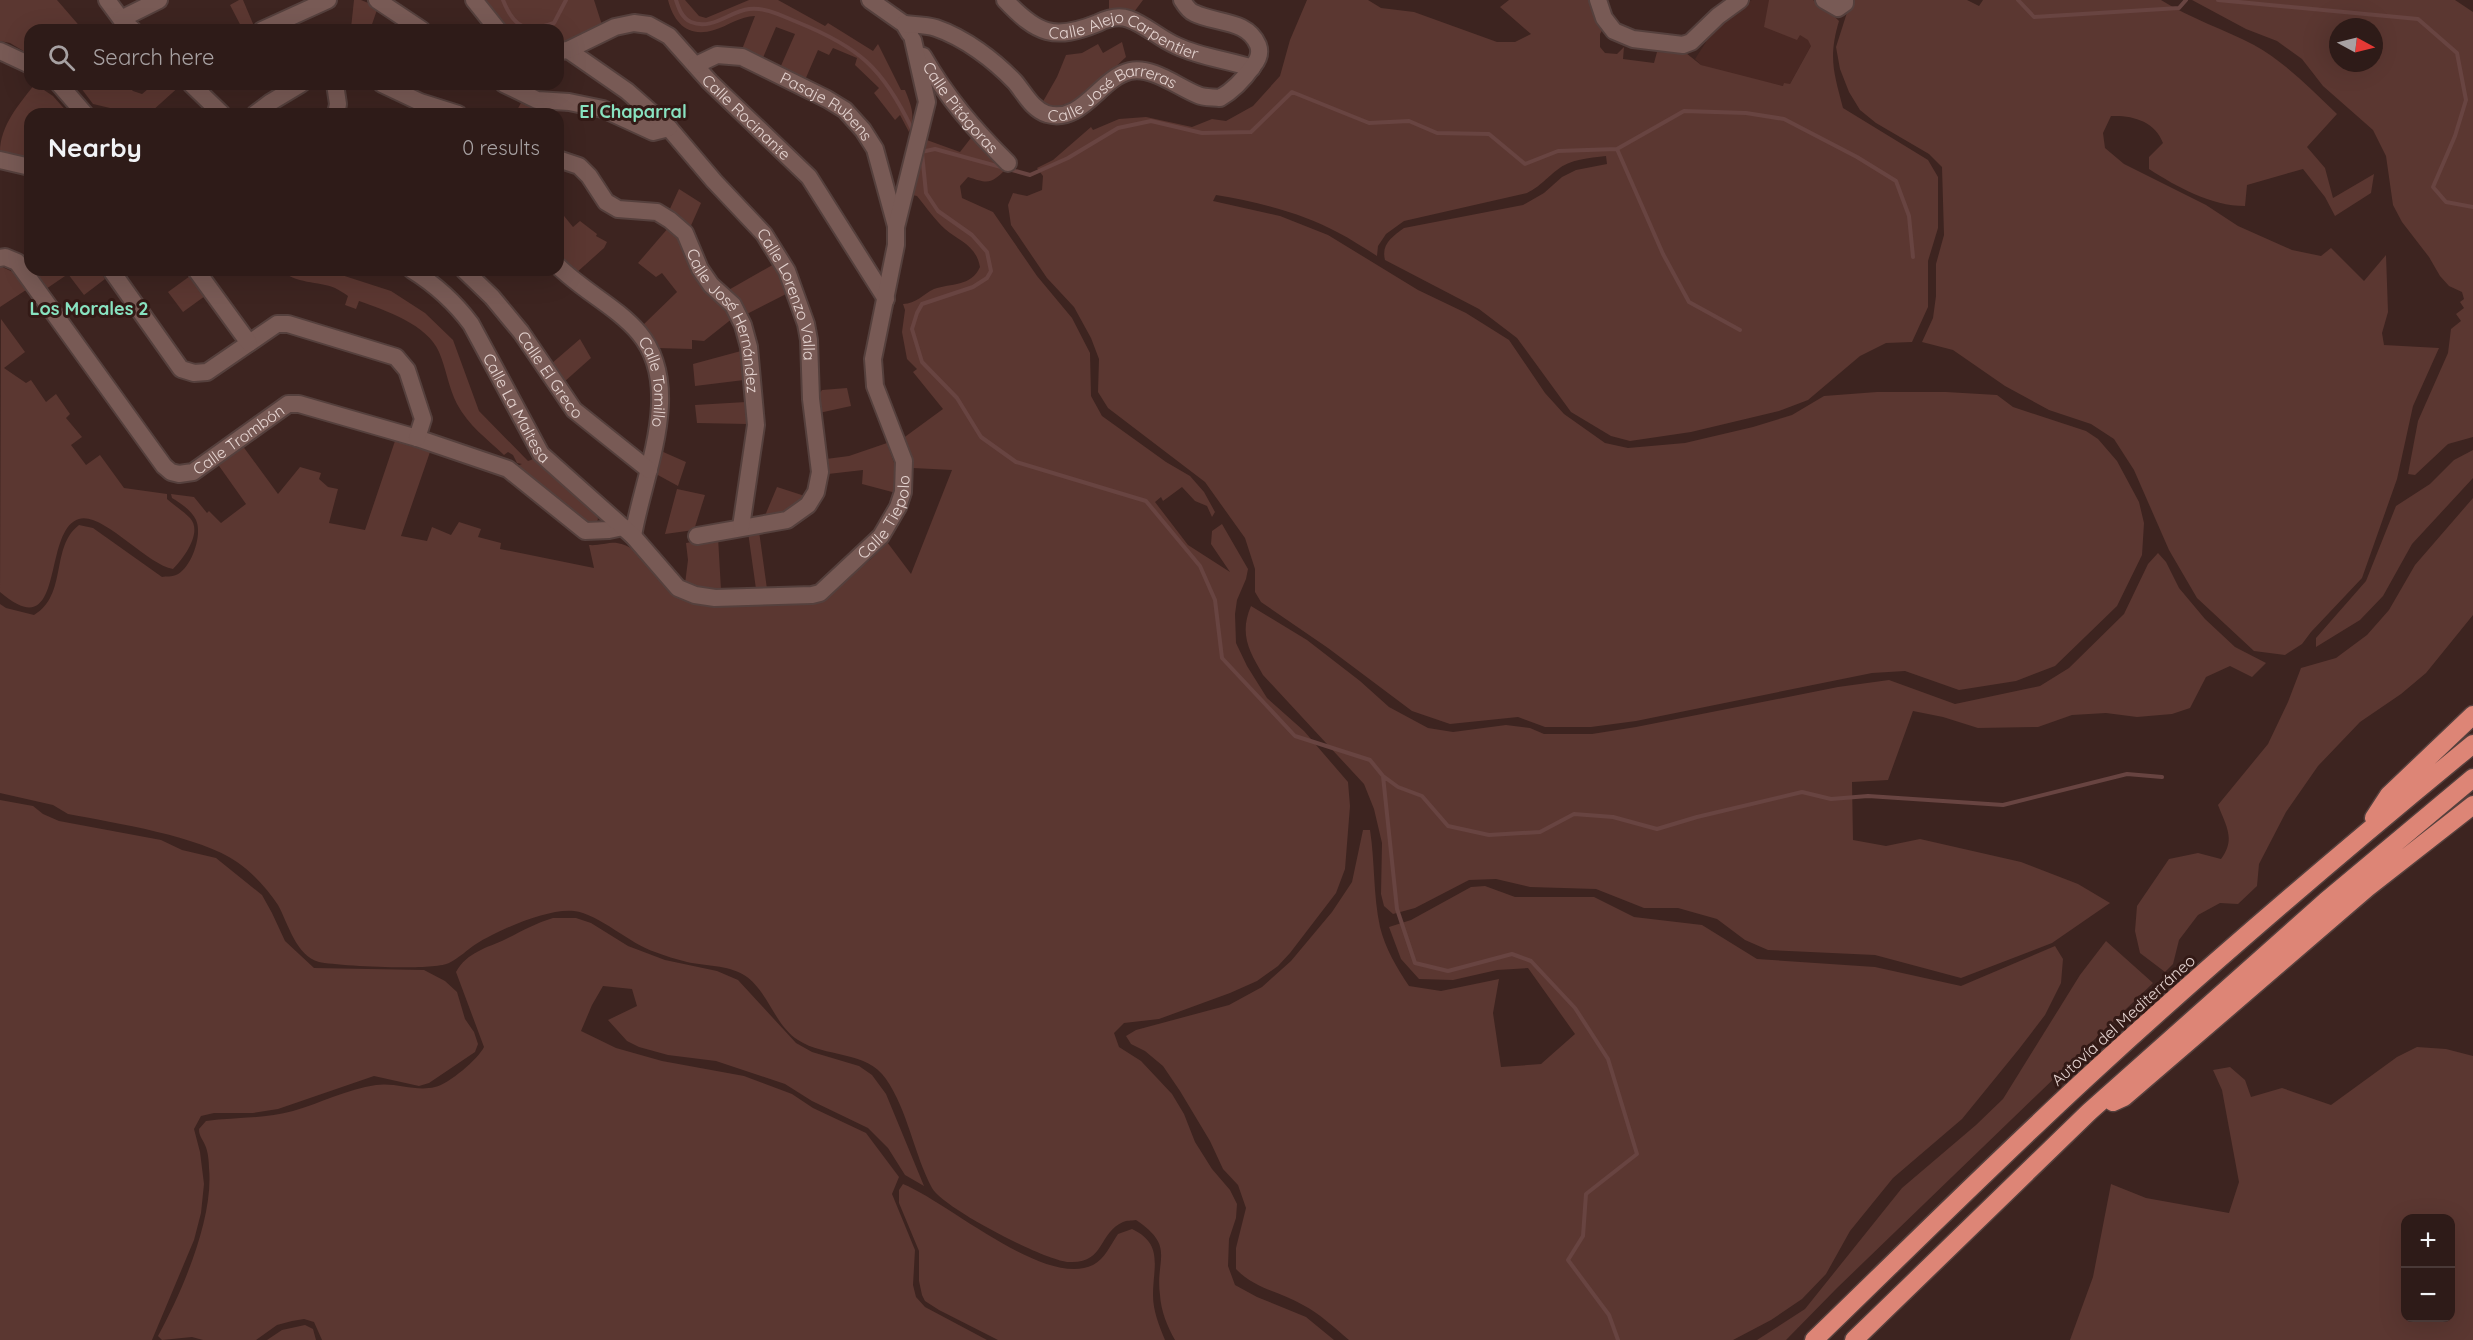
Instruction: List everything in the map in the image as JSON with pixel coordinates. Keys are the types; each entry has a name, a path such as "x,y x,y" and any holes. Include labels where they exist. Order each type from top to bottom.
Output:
{"highway":[{"path":"2366,832 2388,795 2473,715"},
{"name":"Autovía del Mediterráneo","path":"1814,1340 2093,1072 2179,993 2366,832 2473,744"},
{"path":"1854,1340 2089,1112 2299,925 2473,778"},
{"path":"2089,1112 2124,1097 2367,888 2473,805"}],"street":[{"path":"107,0 127,24 159,0"},
{"path":"275,24 328,0"},
{"path":"377,0 413,24"},
{"path":"474,0 493,24"},
{"name":"Calle Pitágoras","path":"870,0 904,24 938,83 972,128 1008,163"},
{"name":"Calle Alejo Carpentier","path":"1005,0 1028,22 1052,34 1077,31 1117,16 1129,19 1176,46 1252,68"},
{"path":"1182,0 1194,13 1231,23 1254,35 1260,50 1258,60 1252,68"},
{"path":"1598,0 1604,18 1614,31 1633,39 1683,45 1691,42 1718,16 1740,0"},
{"path":"1824,0 1838,8 1845,3 1845,0"},
{"name":"Calle Rocinante","path":"564,51 615,27 634,23 649,25 669,36 710,82 809,177 886,299"},
{"name":"Calle José Barreras","path":"904,24 934,27 961,39 1005,73 1037,109 1056,115 1078,108 1118,76 1131,70 1152,73 1200,96 1220,98 1236,87 1252,68"},
{"name":"Calle Tiepolo","path":"628,531 671,582 695,595 715,598 812,595 826,589 887,528 903,492 904,460 875,386 873,359 896,245 896,226 927,102 913,40"},
{"path":"0,51 24,62"},
{"name":"Calle Lorenzo Valla","path":"564,52 627,91 669,128 714,181 764,234 778,254 810,340 811,399 820,472 816,492 808,505 787,520 697,536"},
{"name":"Pasaje Rubens","path":"696,65 717,55 742,57 844,110 863,130 874,148 896,226"},
{"path":"64,90 80,108"},
{"path":"197,90 216,108"},
{"path":"263,108 291,90"},
{"path":"336,90 337,108"},
{"path":"395,90 439,108"},
{"path":"516,90 537,100 569,102 603,109 653,132 669,128"},
{"path":"0,159 24,165"},
{"name":"Calle José Hernández","path":"564,161 579,166 589,176 606,202 618,209 657,213 670,220 685,233 700,269 711,285 733,305 743,325 749,347 756,425 741,527"},
{"name":"Calle Trombón","path":"0,258 5,257 17,262 24,272"},
{"name":"Calle Tomillo","path":"564,272 623,317 639,333 656,363 659,380 656,441 649,470 628,531"},
{"name":"Calle Trombón","path":"27,276 133,426 171,472 179,474 192,472 288,404 299,404 417,438 508,469 585,531 628,531"},
{"path":"115,276 181,369 194,373 207,372 267,329 283,323 396,357 407,370 423,419 417,438"},
{"path":"200,276 249,343"},
{"name":"Calle La Maltesa","path":"422,276 435,284 471,324 542,454 628,531"},
{"name":"Calle El Greco","path":"470,276 492,297 521,332 574,410 649,470"}],"shaded area":[{"path":"0,0 57,0 78,24 24,24 24,51 10,43 0,41"},
{"path":"243,0 253,24 240,24 230,5"},
{"path":"354,0 361,0 378,7 372,24 351,24"},
{"path":"482,0 594,0 602,25 564,43 564,24 503,24"},
{"path":"668,0 685,0 699,16 706,18 749,0 778,0 825,26 828,23 873,51 878,44 909,101 912,116 909,132 900,115 895,120 874,93 879,88 855,65 857,58 833,48 829,55 818,50 805,80 780,68 795,34 776,27 762,60 741,52 755,16 714,30 697,32 678,22"},
{"path":"1109,0 1143,0 1134,12 1109,12"},
{"path":"1307,0 1368,0 1381,8 1414,12 1497,42 1515,42 1531,34 1500,7 1509,0 1593,0 1603,29 1600,34 1600,47 1605,53 1617,54 1624,47 1623,59 1654,63 1657,52 1686,53 1701,65 1783,86 1784,83 1790,84 1811,46 1808,40 1800,35 1797,40 1764,27 1769,0 1813,0 1829,11 1839,21 1833,56 1843,108 1928,160 1938,177 1938,228 1928,261 1928,307 1912,342 1886,343 1860,356 1808,400 1779,411 1691,432 1630,441 1611,436 1571,412 1517,338 1479,309 1385,260 1386,245 1404,228 1523,205 1544,193 1562,177 1576,170 1607,164 1606,156 1568,163 1527,193 1404,221 1386,234 1378,246 1377,256 1324,225 1294,214 1262,204 1216,195 1213,201 1280,216 1328,235 1418,290 1466,313 1509,340 1545,393 1564,414 1605,443 1628,448 1685,443 1792,415 1824,396 1877,392 1997,395 2013,407 2086,431 2098,439 2117,461 2139,502 2144,523 2142,555 2117,606 2055,666 2016,681 1959,690 1905,671 1872,673 1636,721 1591,727 1545,727 1518,717 1450,724 1412,711 1328,648 1261,602 1255,592 1255,569 1245,538 1205,482 1108,408 1098,392 1099,359 1091,338 1074,307 1047,278 1011,225 1008,205 1013,193 1027,196 1042,190 1043,176 1037,168 1053,160 1091,127 1093,130 1119,119 1146,117 1192,127 1212,119 1226,121 1253,106 1280,76 1290,40"},
{"path":"1752,0 1813,0 1811,46 1790,84 1783,86 1726,73 1701,65 1695,59 1706,42 1704,40 1739,6"},
{"path":"1851,0 1967,0 1979,6 1983,0 2161,0 2266,52 2298,77 2337,114 2307,147 2325,168 2333,198 2374,174 2371,193 2335,216 2325,197 2303,169 2247,185 2245,206 2220,203 2195,194 2149,169 2149,157 2163,143 2149,125 2135,118 2111,116 2103,133 2105,148 2124,164 2206,205 2238,226 2292,250 2321,256 2331,248 2364,281 2386,255 2388,312 2382,333 2384,345 2439,348 2413,406 2397,479 2362,578 2302,644 2285,655 2254,651 2197,598 2169,550 2134,470 2114,439 2091,424 2049,410 2005,386 1953,350 1922,342 1933,318 1936,264 1944,235 1942,167 1929,154 1876,123 1860,110 1849,92 1840,69 1836,47"},
{"path":"2192,0 2455,0 2473,12 2473,437 2448,444 2415,475 2408,474 2418,421 2448,353 2451,329 2461,321 2456,314 2464,308 2460,302 2464,299 2462,292 2449,286 2440,276 2429,257 2402,222 2393,205 2386,156 2373,130 2323,86 2302,59 2277,41 2246,29"},
{"path":"1122,42 1126,57 1088,92 1066,104 1041,105 1066,55 1082,53 1098,44 1103,53"},
{"path":"30,90 44,90 64,108 24,108 24,158 0,152 3,133 17,107"},
{"path":"82,90 132,90 142,94 147,90 175,90 155,108 110,108 93,104"},
{"path":"523,99 551,106 550,108 518,108"},
{"path":"974,134 1007,168 989,181 968,177 960,186 962,198 993,212 1037,276 1072,318 1090,353 1091,396 1102,416 1166,462 1190,476 1204,492 1215,512 1212,517 1207,506 1195,501 1182,487 1163,501 1161,497 1155,502 1188,545 1230,572 1211,544 1212,531 1222,524 1248,569 1237,600 1235,614 1236,643 1247,666 1267,698 1304,731 1348,782 1350,806 1345,869 1336,893 1278,966 1257,981 1230,993 1159,1019 1124,1023 1114,1033 1119,1047 1141,1061 1172,1094 1184,1114 1195,1142 1212,1169 1230,1190 1237,1204 1236,1218 1229,1239 1228,1266 1235,1285 1257,1297 1306,1317 1334,1340 1175,1340 1165,1318 1161,1301 1160,1246 1148,1229 1136,1220 1125,1221 1115,1227 1089,1258 1069,1262 1039,1253 974,1220 940,1197 932,1188 894,1091 878,1070 868,1063 820,1050 798,1040 783,1026 752,981 738,972 687,962 645,948 604,923 584,913 574,911 537,916 497,933 476,944 453,961 440,965 386,967 319,962 304,953 269,893 243,866 221,853 180,838 68,814 53,805 0,793 0,604 6,608 34,615 45,606 56,584 61,558 70,534 79,525 93,528 162,577 174,576 181,572 194,551 198,526 192,513 172,498 171,494 194,497 207,513 209,511 221,523 246,504 217,463 242,445 278,494 300,467 321,473 319,479 328,487 338,489 329,523 365,530 395,441 430,452 401,536 427,541 432,527 451,535 459,522 481,529 478,537 501,543 500,549 594,568 589,545 617,543 626,545 641,556 672,593 822,599 871,559 887,542 911,574 952,470 913,468 902,439 943,409 913,372 917,369 907,359 902,332 905,310 903,304 916,301 934,289 966,281 980,267 971,248 945,229 917,196 912,195 924,139 960,152"},
{"path":"679,189 701,203 689,230 668,213"},
{"path":"564,216 573,227 580,221 597,234 596,236 607,242 604,248 575,274 564,263"},
{"path":"669,227 678,237 697,281 733,318 704,341 692,340 692,349 658,348 655,340 643,325 677,292 662,273 656,277 638,263"},
{"path":"776,263 788,293 745,315 725,292"},
{"path":"0,266 13,272 26,290 0,307"},
{"path":"37,276 65,276 46,289"},
{"path":"70,276 103,276 105,279 84,295"},
{"path":"190,276 205,296 183,312 168,292"},
{"path":"289,276 345,276 391,291 425,313 453,340 479,411 528,461 536,458 596,512 598,519 595,525 591,526 517,466 522,464 517,463 513,455 508,452 504,455 472,425 461,412 439,352 426,334 393,314 359,301 356,309 345,305 348,296 329,286"},
{"path":"1,319 25,352 4,368 26,383 31,380 46,402 56,394 70,414 66,418 82,437 71,445 86,465 100,455 124,488 167,494 167,499 190,518 194,530 193,537 187,552 173,569 151,559 100,523 89,519 79,519 67,528 60,543 44,597 35,606 21,606 0,592"},
{"path":"580,339 591,358 564,382 551,364"},
{"path":"741,351 744,380 695,386 693,364"},
{"path":"847,388 851,406 819,413 817,397 822,390"},
{"path":"746,402 748,424 697,423 695,405"},
{"path":"887,443 898,474 896,493 862,484 863,470 828,474 826,459 849,456"},
{"path":"2473,450 2473,478 2412,544 2383,596 2360,620 2316,647 2316,638 2366,581 2396,506 2430,484 2454,460"},
{"path":"661,451 686,462 678,486 656,474"},
{"path":"777,487 808,497 795,509 764,518"},
{"path":"677,489 705,495 694,530 665,534"},
{"path":"2473,498 2473,615 2426,673 2401,694 2360,722 2318,766 2286,812 2259,864 2257,886 2238,904 2220,903 2198,915 2179,940 2173,964 2165,972 2140,953 2135,931 2137,906 2169,859 2198,853 2221,859 2226,852 2229,839 2218,805 2268,744 2301,668 2336,658 2367,635 2389,610 2415,565"},
{"path":"759,531 767,589 756,589 748,532"},
{"path":"718,537 721,590 704,590 685,584 688,560 686,543"},
{"path":"2158,553 2166,562 2179,588 2205,619 2235,647 2266,663 2252,677 2230,666 2206,677 2190,708 2172,714 2137,717 2106,713 2072,715 2038,727 1978,728 1913,711 1888,780 1852,782 1853,840 1886,846 1920,839 2021,862 2078,884 2110,903 2052,943 1961,978 1875,955 1768,950 1745,940 1717,919 1678,908 1644,908 1596,889 1530,887 1496,879 1469,880 1415,908 1393,914 1384,906 1381,894 1382,843 1374,809 1364,784 1263,675 1250,650 1246,634 1247,616 1251,606 1307,640 1389,707 1428,728 1453,732 1506,725 1530,728 1544,734 1592,734 1838,687 1889,680 1955,704 2040,686 2069,668 2124,614 2148,564"},
{"path":"0,800 33,806 43,814 59,821 161,840 182,850 216,858 262,895 285,941 314,968 424,970 445,981 457,992 465,1019 474,1032 478,1044 475,1052 429,1083 419,1086 374,1076 278,1109 253,1113 214,1113 201,1116 194,1129 204,1184 201,1213 194,1240 152,1340 0,1340"},
{"path":"1363,830 1370,830 1376,903 1382,935 1392,958 1409,986 1441,991 1499,979 1493,1013 1501,1067 1541,1064 1575,1034 1528,968 1497,970 1453,980 1419,979 1401,959 1389,927 1411,920 1471,887 1485,886 1515,897 1594,897 1634,917 1702,925 1757,959 1875,967 1961,986 2055,946 2063,959 2061,983 2045,1015 2019,1049 1962,1119 1893,1178 1850,1231 1826,1274 1802,1299 1771,1320 1733,1340 1349,1340 1309,1309 1260,1286 1236,1269 1236,1248 1246,1208 1238,1185 1223,1169 1210,1141 1163,1066 1145,1051 1131,1044 1126,1036 1136,1030 1229,1005 1262,987 1291,961 1332,912 1352,882"},
{"path":"553,918 576,918 591,923 628,946 665,960 717,971 738,980 796,1043 812,1052 859,1066 872,1075 886,1094 924,1186 905,1175 888,1148 868,1128 812,1101 785,1084 716,1061 668,1055 639,1047 627,1041 608,1020 637,1006 632,989 603,986 581,1031 616,1048 662,1061 744,1076 792,1094 813,1108 866,1133 899,1177 892,1194 915,1250 913,1285 916,1297 925,1307 987,1340 322,1340 314,1322 304,1319 277,1325 256,1340 203,1340 192,1337 162,1340 158,1336 186,1277 207,1209 209,1160 199,1129 206,1121 282,1114 376,1085 428,1088 448,1081 470,1064 484,1047 456,972 478,951"},
{"path":"2106,941 2153,983 1786,1340 1757,1340 1805,1309 1902,1188 2003,1099 2080,975"},
{"path":"2417,1047 2446,1049 2473,1056 2473,1340 2070,1340 2093,1277 2111,1184 2146,1198 2229,1213 2239,1182 2222,1090 2213,1070 2230,1067 2245,1080 2251,1097 2282,1088 2331,1105 2397,1057"},
{"path":"903,1184 996,1240 1049,1265 1073,1269 1093,1265 1104,1255 1118,1234 1132,1229 1142,1235 1153,1249 1155,1266 1153,1301 1165,1340 998,1340 939,1310 925,1301 922,1295 919,1281 919,1251 899,1203 899,1190"},
{"path":"305,1325 313,1329 316,1340 267,1340 282,1330"}],"waterway":[{"path":"503,0 512,17 520,24"},
{"path":"551,24 554,23 566,0"},
{"path":"676,0 685,18 699,24 714,22 749,9 762,9 819,31 867,62 891,90 912,129"},
{"path":"2018,0 2034,17 2179,8 2186,0"},
{"path":"2218,0 2418,19 2457,53 2466,100 2455,136 2433,187 2446,202 2473,207"},
{"path":"921,152 935,149 1030,175 1068,158 1118,128 1151,121 1202,133 1251,132 1292,92 1369,123 1409,121 1437,133 1489,134 1525,164 1558,151 1617,149 1663,254 1689,302 1740,330"},
{"path":"1617,149 1684,111 1746,113 1784,119 1857,157 1896,181 1909,216 1913,257"},
{"path":"922,153 926,193 938,211 972,235 987,252 991,271 987,278 973,287 922,304 912,329 922,362 957,398 981,437 1016,462 1146,501 1200,566 1215,600 1222,658 1295,736 1370,760 1383,776 1397,909 1415,963 1448,971 1512,954 1531,961 1575,1008 1608,1059 1637,1154 1586,1194 1583,1236 1568,1260 1609,1315 1618,1340"},
{"path":"1383,776 1398,787 1422,796 1448,826 1489,835 1540,832 1574,814 1613,817 1657,829 1802,792 1831,799 1868,796 2003,805 2127,774 2162,777"}],"district":[{"name":"El Chaparral","path":"633,111"},
{"name":"Los Morales 2","path":"89,308"}]}
